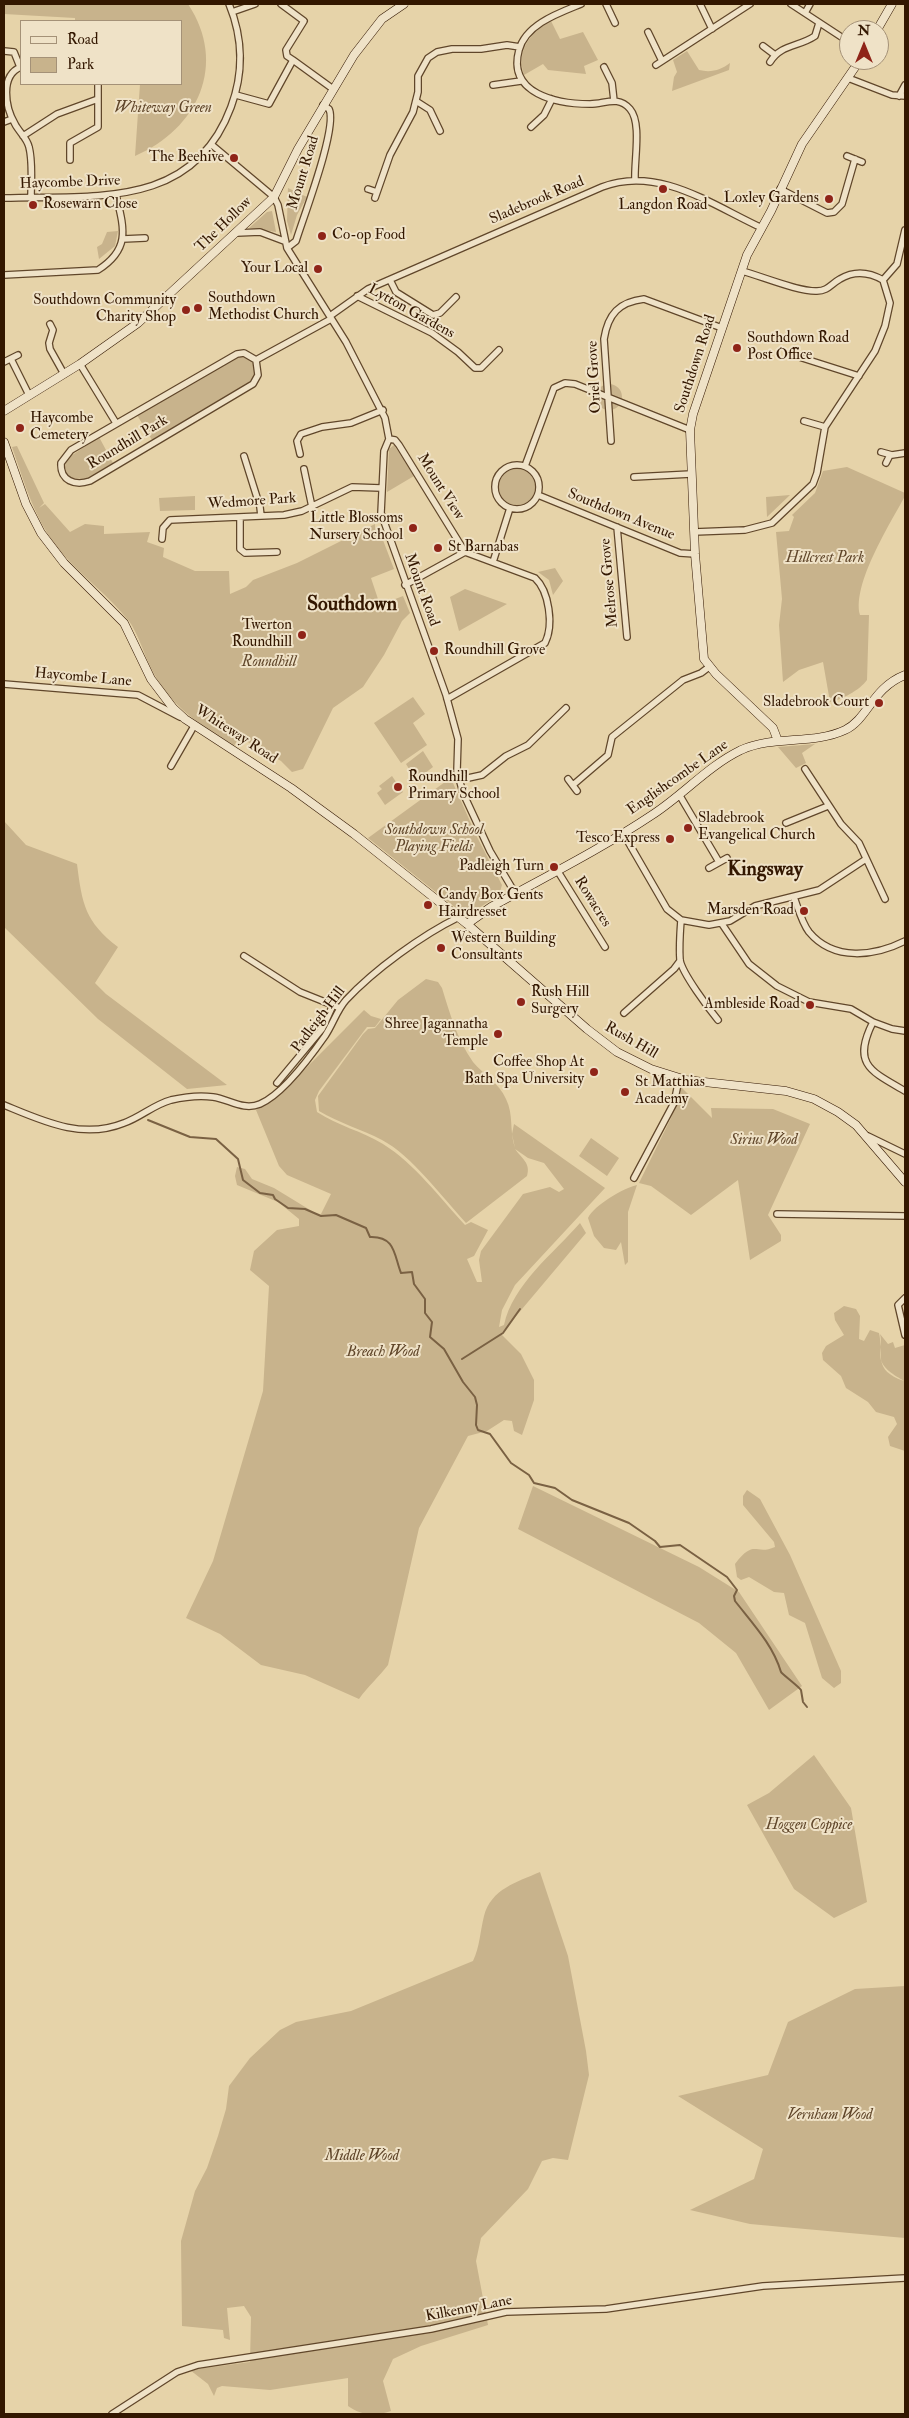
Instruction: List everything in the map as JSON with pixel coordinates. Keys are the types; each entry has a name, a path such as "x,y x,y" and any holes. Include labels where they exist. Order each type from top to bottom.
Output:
{"street":[{"name":"Haycombe Drive","path":"4,198 116,195 146,189 171,179 212,145 228,117 236,95 239,77 240,41 229,4"},
{"path":"232,12 255,4"},
{"path":"281,4 304,21 304,25 286,50 287,56 333,89"},
{"name":"The Hollow","path":"4,411 80,364 138,323 274,197 323,105 354,54 382,19 404,4"},
{"path":"581,4 548,19 527,36 520,47 517,66 520,81 528,90 552,99 592,105 614,101 628,107 636,121 635,180"},
{"path":"606,4 615,23"},
{"path":"700,4 712,29"},
{"path":"656,65 750,4"},
{"path":"790,4 839,36"},
{"path":"804,13 810,4"},
{"path":"883,20 892,4"},
{"path":"770,62 774,55 786,46 810,39 818,32 819,23"},
{"path":"648,32 662,61"},
{"path":"368,189 376,195 390,155 416,102 418,76 428,58 437,52 507,45 520,47"},
{"path":"763,46 774,55"},
{"path":"4,51 14,52 20,66 13,70 5,82 7,103 12,119 23,136 30,153 31,198"},
{"path":"236,95 269,104 293,60"},
{"path":"604,67 612,83 614,101"},
{"name":"Southdown Road","path":"709,667 703,653 695,554 690,430 693,414 748,255 805,138 853,70"},
{"path":"848,78 902,96 905,85"},
{"path":"493,85 520,81"},
{"path":"70,160 70,143 98,126 98,85"},
{"path":"23,136 57,114 98,99"},
{"path":"531,128 544,116 552,99"},
{"path":"416,102 424,104 430,110 440,132"},
{"name":"Mount Road","path":"287,248 296,241 319,170 332,120 329,109 323,105"},
{"path":"4,122 12,119"},
{"path":"212,145 274,197"},
{"path":"848,156 862,162"},
{"path":"780,189 828,212 834,212 842,204 855,159"},
{"name":"Sladebrook Road","path":"331,317 357,296 390,280 602,187 635,180 657,181 674,187 762,228"},
{"path":"4,275 98,270 118,254 123,239 122,220 116,195"},
{"name":"Mount Road","path":"274,197 278,205 287,248 331,317 383,410 389,439 384,451 381,514 447,699 458,738 459,780 490,851 516,893"},
{"path":"883,280 897,264 905,230"},
{"path":"237,233 260,232 284,240"},
{"path":"123,239 145,238"},
{"path":"694,532 762,527 777,520 813,484 817,474 825,427 875,351 885,326 890,303 883,280 872,274 862,272 840,279 824,290 815,292 742,271"},
{"path":"390,280 396,292 433,315 440,314 456,297"},
{"name":"Lytton Gardens","path":"357,296 432,333 458,352 475,368 481,368 499,350"},
{"name":"Oriel Grove","path":"611,441 609,384 604,339 609,318 621,305 632,301 653,301 722,328"},
{"path":"256,360 331,317"},
{"path":"50,324 53,330 49,342 50,349 64,374"},
{"name":"Roundhill Park","path":"244,353 256,360 258,375 253,384 90,480 76,483 68,480 61,468 64,456 71,450 237,354 244,353"},
{"path":"4,362 18,355"},
{"path":"796,356 859,376"},
{"path":"11,359 29,395"},
{"name":"Roundhill Park","path":"80,364 116,423"},
{"path":"524,466 554,388 565,383 575,384 690,430"},
{"path":"300,454 297,441 301,434 322,427 351,423 383,410"},
{"path":"804,420 825,427"},
{"name":"Mount View","path":"389,439 395,440 399,445 465,552"},
{"name":"Whiteway Road","path":"4,442 26,504 41,533 64,563 124,623 150,679 172,708 194,726 291,788 354,834 468,924"},
{"path":"881,452 890,455 905,453"},
{"path":"886,463 890,455"},
{"path":"244,456 260,506 261,516"},
{"path":"511,466 524,466 535,475 539,482 538,495 529,505 519,509 510,508 504,504 497,494 496,485 498,477 511,466"},
{"path":"304,468 312,507"},
{"path":"634,477 691,474"},
{"name":"Wedmore Park","path":"162,539 163,528 170,520 284,515 312,507 352,487 381,488"},
{"name":"Southdown Avenue","path":"538,495 680,553 695,554"},
{"path":"494,562 510,508"},
{"path":"240,518 240,549 245,553 277,552"},
{"name":"Melrose Grove","path":"617,526 627,637"},
{"path":"406,585 465,552 535,578 542,584 549,635 540,647 447,699"},
{"path":"573,785 608,755 612,737 683,680 701,673 709,667 773,728 778,741"},
{"name":"Englishcombe Lane","path":"468,924 477,915 623,832 680,796 716,766 739,752 754,745 833,734 847,729 855,722 878,692 889,683 905,675"},
{"name":"Haycombe Lane","path":"4,684 138,695 185,719"},
{"path":"459,780 482,775 506,756 534,741 566,708"},
{"path":"171,766 194,726"},
{"path":"805,769 828,806 859,843 885,899"},
{"path":"568,778 577,792"},
{"path":"680,796 718,862"},
{"path":"786,823 828,806"},
{"path":"623,832 667,909 681,920 708,925 722,924 755,906 794,897 827,886 866,859"},
{"path":"709,868 727,858"},
{"name":"Rowacres","path":"557,870 605,947"},
{"path":"794,897 810,933 832,949 843,953 871,953 905,941"},
{"name":"Padleigh Hill","path":"4,1105 52,1124 75,1130 123,1124 151,1107 187,1097 210,1096 237,1105 252,1107 266,1101 287,1083 325,1035 340,1008 356,991 424,935 459,917"},
{"path":"681,920 680,961 697,993 718,1020"},
{"name":"Rush Hill","path":"468,924 601,1041 632,1061 679,1079 701,1084 786,1092 814,1099 838,1112 868,1136 905,1182"},
{"path":"722,924 749,964 777,986 809,1002 858,1012 873,1022 892,1029 905,1031"},
{"path":"244,956 300,992 340,1008"},
{"path":"624,1013 674,969 680,961"},
{"path":"277,1083 322,1029 333,1005"},
{"path":"873,1022 863,1047 866,1061 877,1074 905,1091"},
{"path":"634,1178 674,1103 679,1079"},
{"name":"Rush Hill","path":"868,1136 905,1154"},
{"path":"777,1214 905,1216"},
{"path":"905,1298 898,1305 905,1335"},
{"name":"Kilkenny Lane","path":"112,2414 177,2372 198,2365 431,2329 512,2312 606,2309 763,2286 905,2278"}],"green space":[{"name":"Whiteway Green","path":"4,4 188,4 200,27 205,49 205,71 200,92 190,112 175,129 157,144 135,156 140,85 182,85 182,20 75,20 75,18 4,14"},
{"path":"551,21 560,39 583,32 598,60 584,66 586,74 548,70 543,64 524,75 522,66 523,50 531,37"},
{"path":"687,51 699,70 716,70 730,63 729,70 672,91 674,77 677,72 673,60"},
{"path":"288,188 307,197 297,215 291,235 287,221"},
{"path":"272,211 276,232 249,228 267,212"},
{"path":"118,231 115,246 99,259 97,247 102,244 107,232"},
{"path":"235,356 247,357 254,364 256,372 249,383 152,440 137,415"},
{"path":"609,384 618,388 622,397 618,406 609,410 600,406 596,397 600,388"},
{"path":"99,437 113,463 85,479 70,478 65,469 65,460"},
{"path":"394,445 414,476 387,492 389,449"},
{"name":"Roundhill","path":"17,446 44,503 39,508 45,504 70,532 85,524 104,526 104,534 150,532 147,542 164,548 163,557 195,571 229,571 230,594 246,587 253,580 297,563 375,524 375,528 378,527 394,569 371,578 380,605 403,596 410,613 402,621 384,655 363,687 333,708 303,769 292,772 281,761 239,737 234,746 197,721 166,692 150,666 129,621 62,553 45,529 26,489 12,447"},
{"name":"Hillcrest Park","path":"847,467 905,493 905,496 874,554 862,587 859,602 860,615 869,615 867,680 850,694 830,702 823,662 799,670 783,682 779,625 782,599 776,532 789,531 794,517 792,515 815,493 823,471"},
{"path":"517,469 524,470 530,474 534,480 534,494 530,500 524,504 517,505 510,504 504,500 500,494 499,487 500,480 504,474 510,470"},
{"path":"790,495 767,517 766,497"},
{"path":"195,496 195,510 160,511 159,498"},
{"path":"555,568 563,581 553,595 549,580 538,572"},
{"path":"465,589 507,604 459,631 450,597"},
{"path":"413,697 425,714 413,723 427,745 401,763 374,723"},
{"path":"815,744 802,753 806,763 796,768 778,747"},
{"path":"423,751 433,767 416,780 406,764"},
{"path":"392,776 403,792 385,805 377,793 382,789 379,786"},
{"name":"Southdown School Playing Fields","path":"445,782 453,783 477,837 502,885 499,895 479,908 457,909 368,838"},
{"path":"4,821 26,845 77,864 83,901 87,911 98,929 118,947 95,983 106,994 227,1085 187,1089 98,1019 4,927"},
{"name":"Breach Wood","path":"426,979 438,982 442,988 458,1035 467,1053 473,1062 503,1093 510,1111 512,1134 514,1124 605,1188 515,1285 502,1310 499,1327 504,1325 516,1296 535,1270 580,1223 586,1233 501,1334 521,1354 534,1380 534,1400 522,1435 514,1431 512,1421 504,1420 487,1431 468,1436 419,1528 388,1665 359,1699 305,1675 261,1665 220,1634 186,1618 213,1561 263,1391 269,1286 250,1270 254,1251 277,1230 299,1226 299,1219 278,1202 237,1185 235,1176 237,1167 245,1169 252,1179 274,1188 320,1216 331,1194 287,1175 279,1166 256,1110 291,1083 364,1010 371,1016 381,1019 375,1027 367,1027 319,1091 315,1100 317,1112 367,1135 395,1152 416,1171 465,1225 471,1222 488,1230 474,1256 467,1259 477,1282 482,1282 479,1260 481,1251 523,1194 550,1187 559,1192 564,1189 544,1163 528,1158 515,1149 527,1164 527,1176 466,1223 415,1166 393,1147 374,1136 319,1111 318,1096 363,1034 368,1029 375,1028 398,1000"},
{"name":"Sirius Wood","path":"681,1087 712,1118 711,1108 773,1109 810,1124 768,1215 781,1235 781,1241 750,1260 738,1180 691,1215 651,1186 639,1183 671,1118"},
{"path":"591,1138 619,1158 607,1176 579,1156"},
{"path":"637,1185 628,1212 628,1262 625,1265 621,1242 616,1250 604,1248 594,1236 588,1218 596,1208 610,1198"},
{"path":"844,1306 856,1309 860,1316 859,1339 864,1341 870,1330 879,1333 880,1347 881,1340 880,1334 888,1344 893,1342 895,1348 905,1345 905,1451 890,1446 888,1437 897,1424 894,1417 876,1412 868,1402 846,1388 841,1376 823,1360 822,1353 826,1346 844,1335 835,1320 834,1313","holes":["881,1361 889,1371 904,1381 887,1372"]},
{"path":"533,1486 699,1567 739,1592 802,1686 769,1710 736,1653 699,1623 518,1529"},
{"path":"747,1490 760,1499 790,1555 841,1671 841,1683 834,1688 822,1678 805,1623 789,1615 784,1593 774,1592 749,1577 741,1580 737,1577 735,1564 747,1552 755,1549 763,1550 775,1547 774,1542 743,1505 743,1496"},
{"name":"Hoggen Coppice","path":"814,1755 851,1808 867,1902 834,1918 794,1889 747,1805 769,1793"},
{"name":"Middle Wood","path":"540,1872 568,1956 589,2075 568,2160 553,2158 542,2161 528,2189 481,2238 476,2261 488,2325 421,2346 393,2359 383,2381 391,2411 385,2413 358,2412 348,2406 348,2378 270,2390 222,2386 217,2388 214,2396 208,2384 190,2370 250,2362 251,2317 244,2306 227,2308 230,2340 224,2338 223,2330 182,2326 181,2241 195,2191 207,2168 218,2136 226,2109 229,2086 250,2058 280,2030 296,2022 351,2011 473,1961 479,1944 484,1916 492,1899 514,1883"},
{"name":"Vernham Wood","path":"905,1986 905,2238 750,2224 690,2210 754,2179 763,2149 678,2096 768,2075 788,2022 855,1989"}],"waterway":[{"path":"148,1120 190,1137 216,1139 238,1159 243,1180 260,1193 273,1195 275,1199 288,1208 305,1209 321,1216 336,1215 366,1228 370,1237 379,1238 389,1243 393,1248 401,1273 412,1272 414,1284 425,1299 425,1313 432,1322 430,1337 444,1349 463,1382 475,1397 477,1405 476,1425 478,1430 490,1434 511,1463 529,1475 534,1483 555,1488 572,1500 629,1523 655,1541 660,1547 680,1545 727,1577 737,1590 734,1596 735,1601 768,1644 781,1672 801,1690 803,1702 807,1707"},
{"path":"462,1359 503,1333 520,1309"}],"place":[{"name":"The Beehive","path":"234,158"},
{"name":"Langdon Road","path":"663,189"},
{"name":"Loxley Gardens","path":"829,199"},
{"name":"Rosewarn Close","path":"33,205"},
{"name":"Co-op Food","path":"322,236"},
{"name":"Your Local","path":"318,269"},
{"name":"Southdown Methodist Church","path":"198,308"},
{"name":"Southdown Community Charity Shop","path":"186,310"},
{"name":"Southdown Road Post Office","path":"737,348"},
{"name":"Haycombe Cemetery","path":"20,428"},
{"name":"Little Blossoms Nursery School","path":"413,528"},
{"name":"St Barnabas","path":"438,548"},
{"name":"Twerton Roundhill","path":"302,635"},
{"name":"Roundhill Grove","path":"434,651"},
{"name":"Sladebrook Court","path":"879,703"},
{"name":"Roundhill Primary School","path":"398,787"},
{"name":"Sladebrook Evangelical Church","path":"688,828"},
{"name":"Tesco Express","path":"670,839"},
{"name":"Padleigh Turn","path":"554,867"},
{"name":"Candy Box Gents Hairdresset","path":"428,905"},
{"name":"Marsden Road","path":"804,911"},
{"name":"Western Building Consultants","path":"441,948"},
{"name":"Rush Hill Surgery","path":"521,1002"},
{"name":"Ambleside Road","path":"810,1005"},
{"name":"Shree Jagannatha Temple","path":"498,1034"},
{"name":"Coffee Shop At Bath Spa University","path":"594,1072"},
{"name":"St Matthias Academy","path":"625,1092"}],"district":[{"name":"Southdown","path":"352,606"},
{"name":"Kingsway","path":"765,871"}]}
